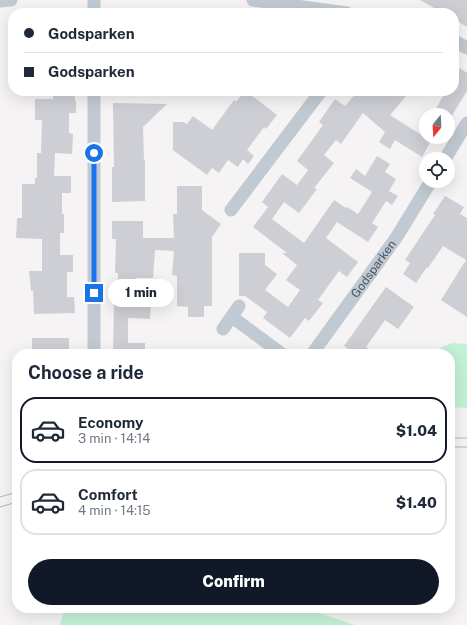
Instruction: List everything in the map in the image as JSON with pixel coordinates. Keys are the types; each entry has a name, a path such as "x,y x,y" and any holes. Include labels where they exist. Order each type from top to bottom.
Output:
{"street":[{"path":"0,1 11,0"},
{"path":"253,0 311,8"},
{"path":"94,96 94,349"},
{"path":"231,210 317,96"},
{"path":"449,152 467,123"},
{"name":"Godsparken","path":"316,349 396,238 427,188"},
{"path":"223,329 239,306"},
{"path":"232,317 275,349"}],"green space":[{"path":"452,343 467,344 467,408 455,407 455,349 439,349"},
{"path":"64,613 319,613 355,625 60,625"}],"building":[{"path":"420,0 467,0 467,27 459,22 459,8 434,8"},
{"path":"460,68 467,73 467,91 455,111 455,108 436,108 443,96 459,96"},
{"path":"53,96 75,96 76,101 76,113 69,113 69,133 73,134 72,154 55,153 54,176 71,176 71,193 62,193 64,233 60,233 60,255 73,255 73,272 67,272 67,297 74,297 75,313 34,314 33,290 31,291 29,271 42,271 42,239 16,238 17,218 22,218 22,184 35,184 35,178 37,178 37,153 41,153 42,120 35,120 35,99 53,99"},
{"path":"241,96 252,96 277,115 266,129 264,127 247,150 254,156 248,164 243,159 238,167 228,160 219,173 212,168 207,175 173,150 173,122 183,122 187,124 193,116 212,130 234,100 236,102"},
{"path":"354,96 406,96 390,115 419,133 419,144 429,144 425,152 419,152 419,155 395,140 390,149 379,142 385,132 363,113 341,144 336,140 324,155 334,163 314,188 317,189 299,213 284,202 272,219 304,243 334,200 358,214 372,192 350,178 356,169 365,176 377,156 390,164 385,172 396,179 389,191 398,196 392,205 386,201 372,223 378,227 368,242 337,222 326,238 358,262 347,277 339,271 318,300 323,303 309,321 305,318 290,338 263,318 267,312 245,296 239,296 239,253 265,253 265,265 277,274 265,290 288,307 300,290 286,280 297,265 282,253 287,253 253,227 268,207 262,202 282,174 297,185 308,170 297,161 323,125 319,122 335,99 345,106"},
{"path":"113,103 167,104 143,127 145,201 112,202 112,167 114,167"},
{"path":"177,186 202,186 202,210 221,224 212,237 212,306 204,306 204,317 188,317 188,307 177,306 177,276 172,275 174,251 155,250 153,278 136,278 135,299 151,300 150,319 128,318 128,343 145,343 145,349 113,349 114,300 117,300 118,273 115,273 116,239 112,239 112,221 143,221 143,238 174,238 173,214 177,214"},
{"path":"445,196 464,207 460,214 467,218 467,317 441,300 466,260 443,246 416,283 403,274 410,263 405,260 435,215 433,214"},
{"path":"386,287 414,307 398,329 385,320 366,347 369,349 348,349 344,346"},
{"path":"32,338 69,338 69,349 32,349"}],"tram line":[{"path":"455,438 467,438"},
{"path":"455,447 467,447"},
{"path":"0,497 12,493"},
{"path":"0,507 12,503"}],"route":[{"path":"94,153 94,293"}]}
